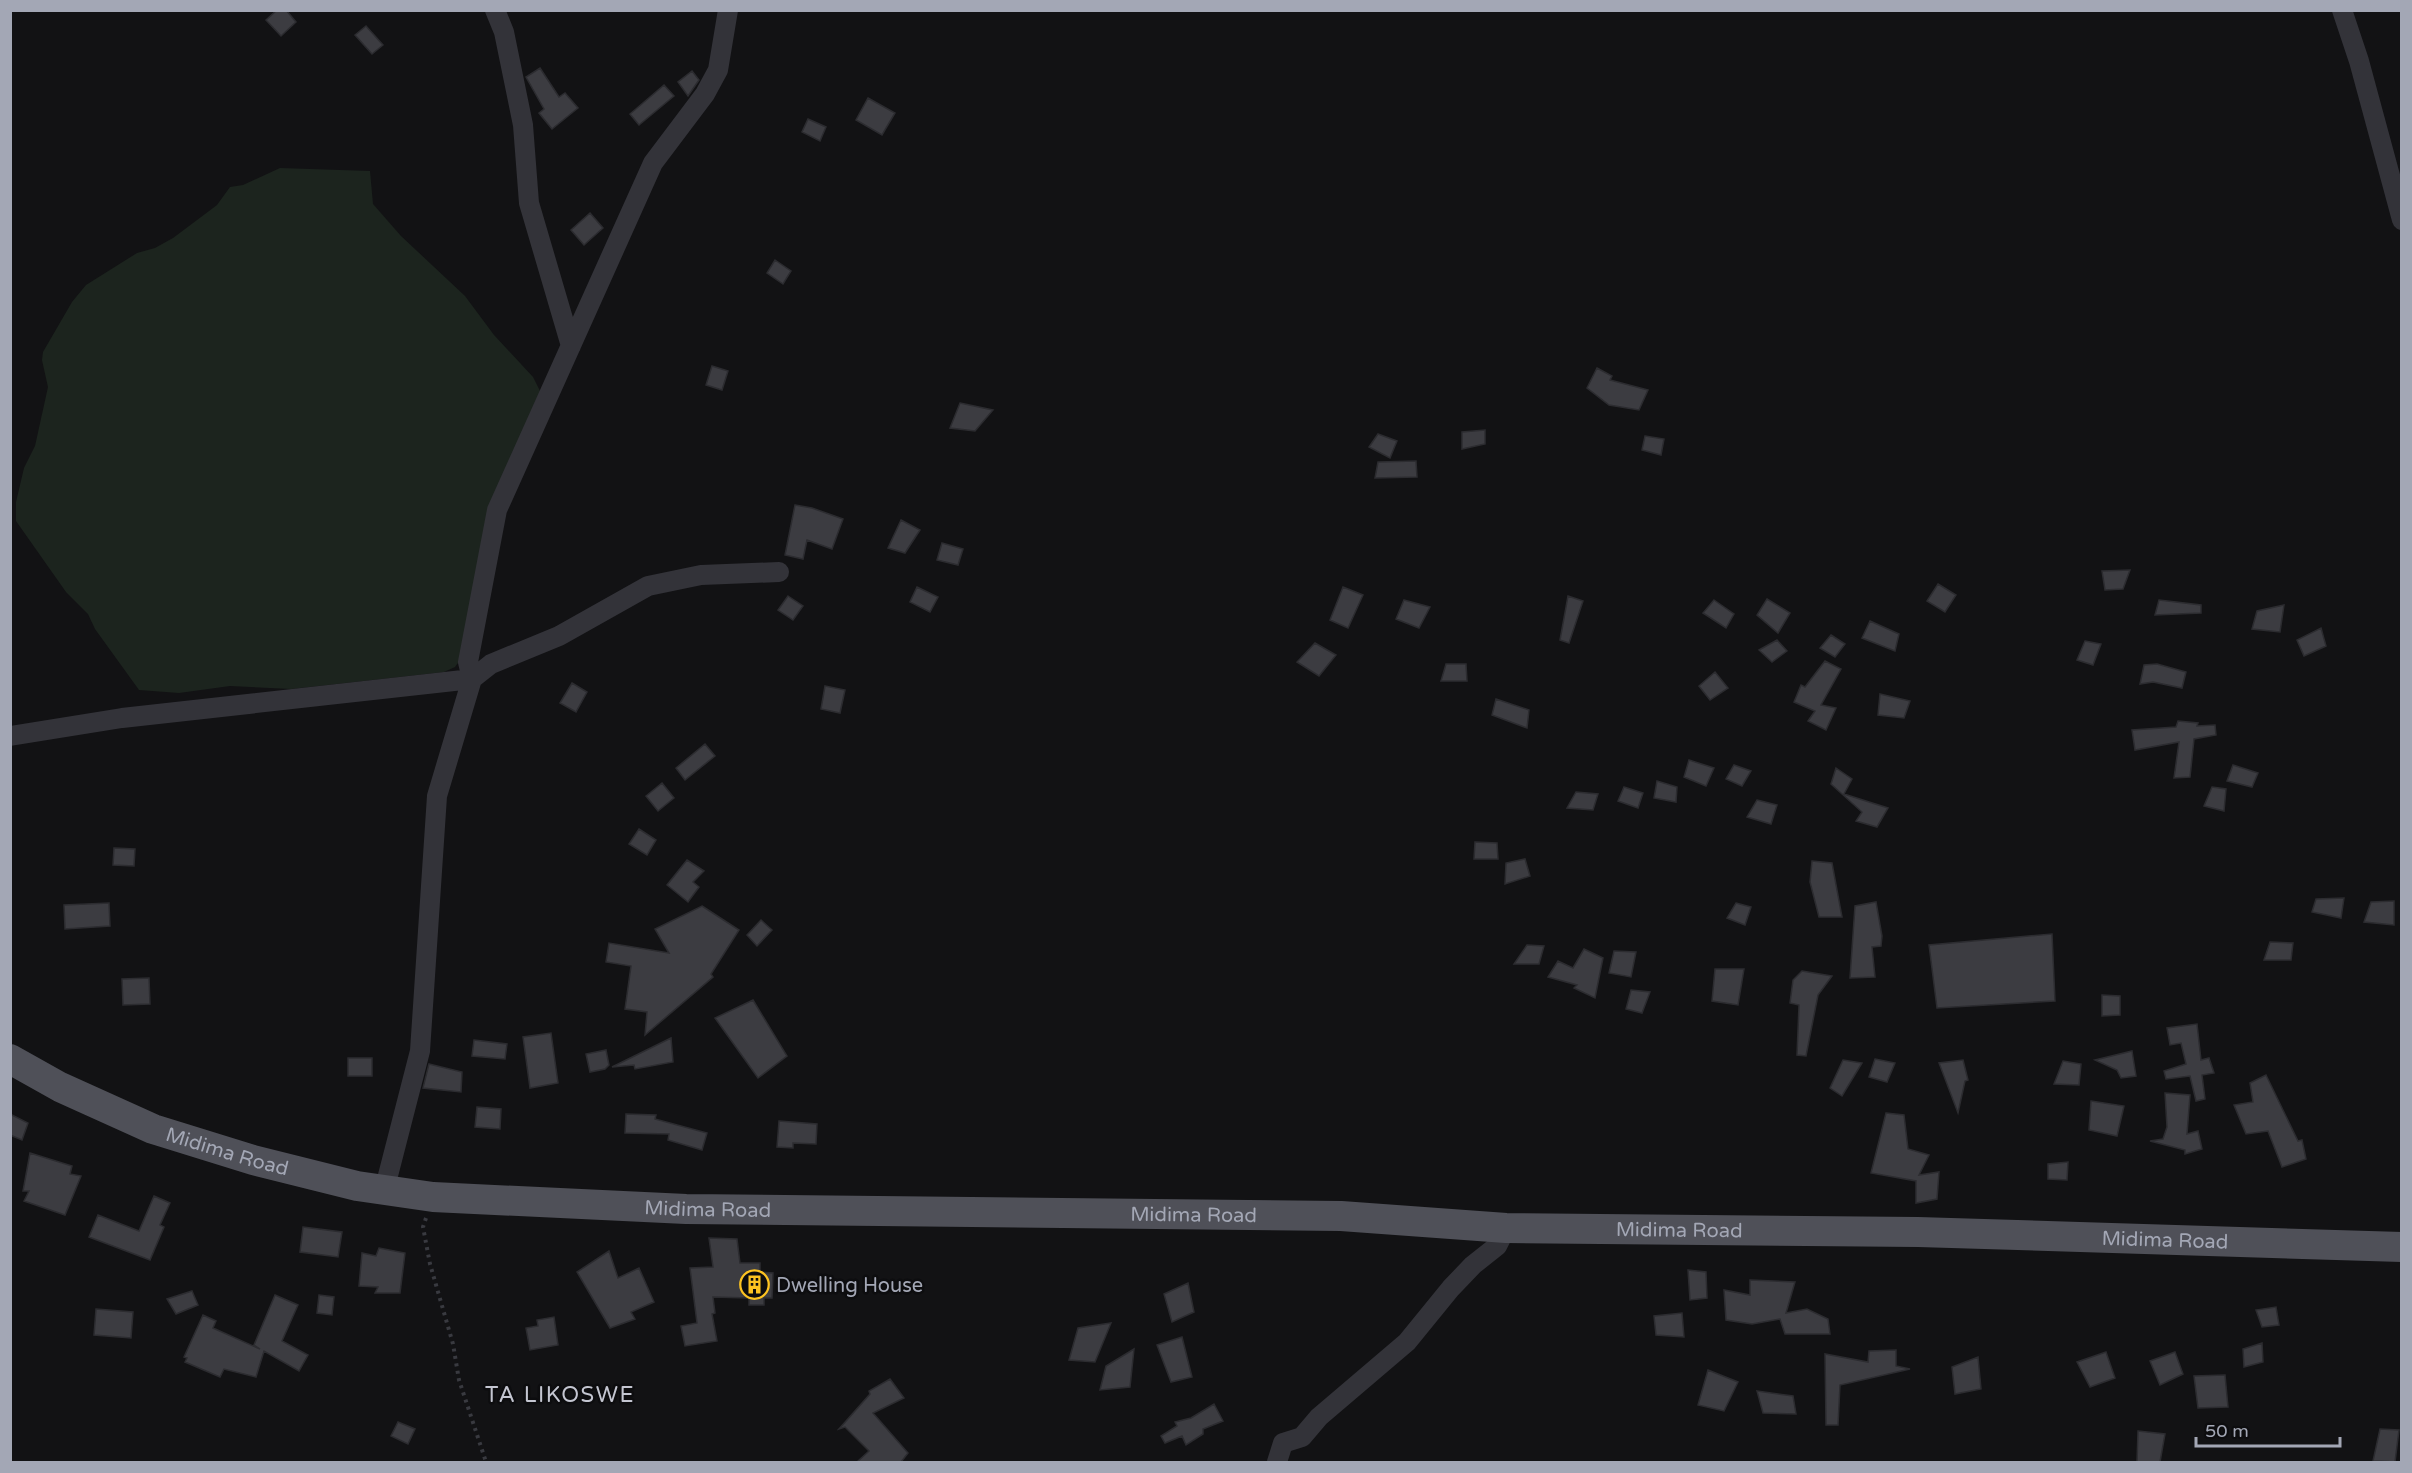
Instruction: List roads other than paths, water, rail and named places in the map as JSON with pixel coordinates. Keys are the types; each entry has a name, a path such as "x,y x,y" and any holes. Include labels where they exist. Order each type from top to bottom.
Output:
{"main road":[{"name":"Midima Road","path":"10,1059 60,1087 153,1129 253,1160 384,1191 433,1197 686,1209 1341,1216 1506,1228 1918,1232 2402,1247"}],"street":[{"path":"495,10 504,32 523,124 529,203 572,346"},
{"path":"384,1191 420,1051 436,796 472,679 468,662 497,510 653,163 705,94 718,70 728,10"},
{"path":"2342,10 2359,61 2402,220"},
{"path":"10,736 122,718 472,679 491,664 559,636 648,586 701,576 779,572"},
{"path":"1277,1462 1282,1443 1302,1437 1319,1417 1407,1342 1451,1288 1473,1265 1497,1246 1506,1228"}],"place":[{"name":"Dwelling House","path":"755,1285"}],"district":[{"name":"TA LIKOSWE","path":"560,1394"}]}
